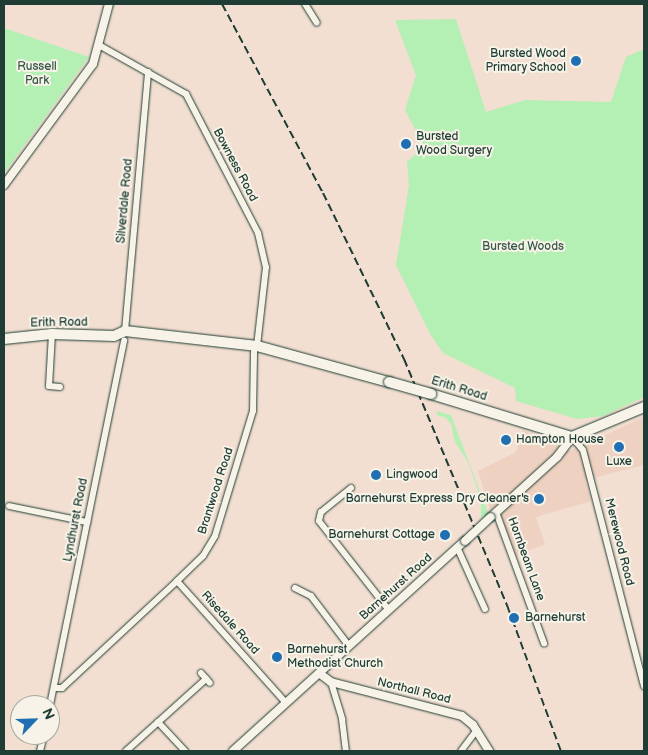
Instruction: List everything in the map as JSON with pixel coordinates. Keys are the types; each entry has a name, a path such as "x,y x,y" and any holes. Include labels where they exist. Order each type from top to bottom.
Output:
{"main road":[{"name":"Erith Road","path":"4,339 52,334 127,335 256,349 389,382 572,437"},
{"path":"572,437 644,407"}],"street":[{"path":"4,185 86,76 99,45 108,4"},
{"path":"305,4 317,23"},
{"name":"Bowness Road","path":"99,45 186,94 258,232 266,267 256,349"},
{"name":"Silverdale Road","path":"127,335 148,72"},
{"path":"52,334 49,386 60,387"},
{"name":"Lyndhurst Road","path":"52,695 127,335"},
{"name":"Brantwood Road","path":"54,688 62,688 204,556 215,536 253,411 256,349"},
{"name":"Barnehurst Road","path":"233,751 557,457 572,437"},
{"name":"Merewood Road","path":"572,437 583,450 644,686"},
{"path":"351,488 320,512 319,521 388,609"},
{"path":"9,506 87,522"},
{"name":"Hornbeam Lane","path":"493,515 544,643"},
{"path":"457,547 485,609"},
{"name":"Risedale Road","path":"177,581 286,703"},
{"path":"295,588 311,596 349,646"},
{"name":"Northall Road","path":"319,673 331,682 454,712 469,721 477,730 489,751"},
{"path":"126,751 206,678"},
{"path":"331,682 342,719 346,751"},
{"path":"158,722 185,751"},
{"path":"461,751 477,730"}],"shaded area":[{"path":"644,417 644,465 585,480 591,501 536,517 545,544 516,556 497,506 490,510 478,471 516,452 523,430 570,451"}],"green space":[{"name":"Bursted Woods","path":"456,19 486,112 525,100 611,102 626,57 644,49 644,397 603,416 577,419 516,401 515,388 443,353 430,334 396,265 409,185 407,162 424,146 405,110 416,75 395,20"},
{"name":"Russell Park","path":"4,28 89,57 4,173"},
{"path":"436,411 451,415 488,513 481,519 481,499 468,462 455,442 451,424 445,417 438,416"}],"railway":[{"path":"222,4 323,193 404,359 508,608 561,751"}],"place":[{"name":"Bursted Wood Primary School","path":"576,61"},
{"name":"Bursted Wood Surgery","path":"406,144"},
{"name":"Hampton House","path":"506,440"},
{"name":"Luxe","path":"619,447"},
{"name":"Lingwood","path":"376,475"},
{"name":"Barnehurst Express Dry Cleaner's","path":"539,499"},
{"name":"Barnehurst Cottage","path":"445,535"},
{"name":"Barnehurst","path":"514,618"},
{"name":"Barnehurst Methodist Church","path":"277,657"}]}
